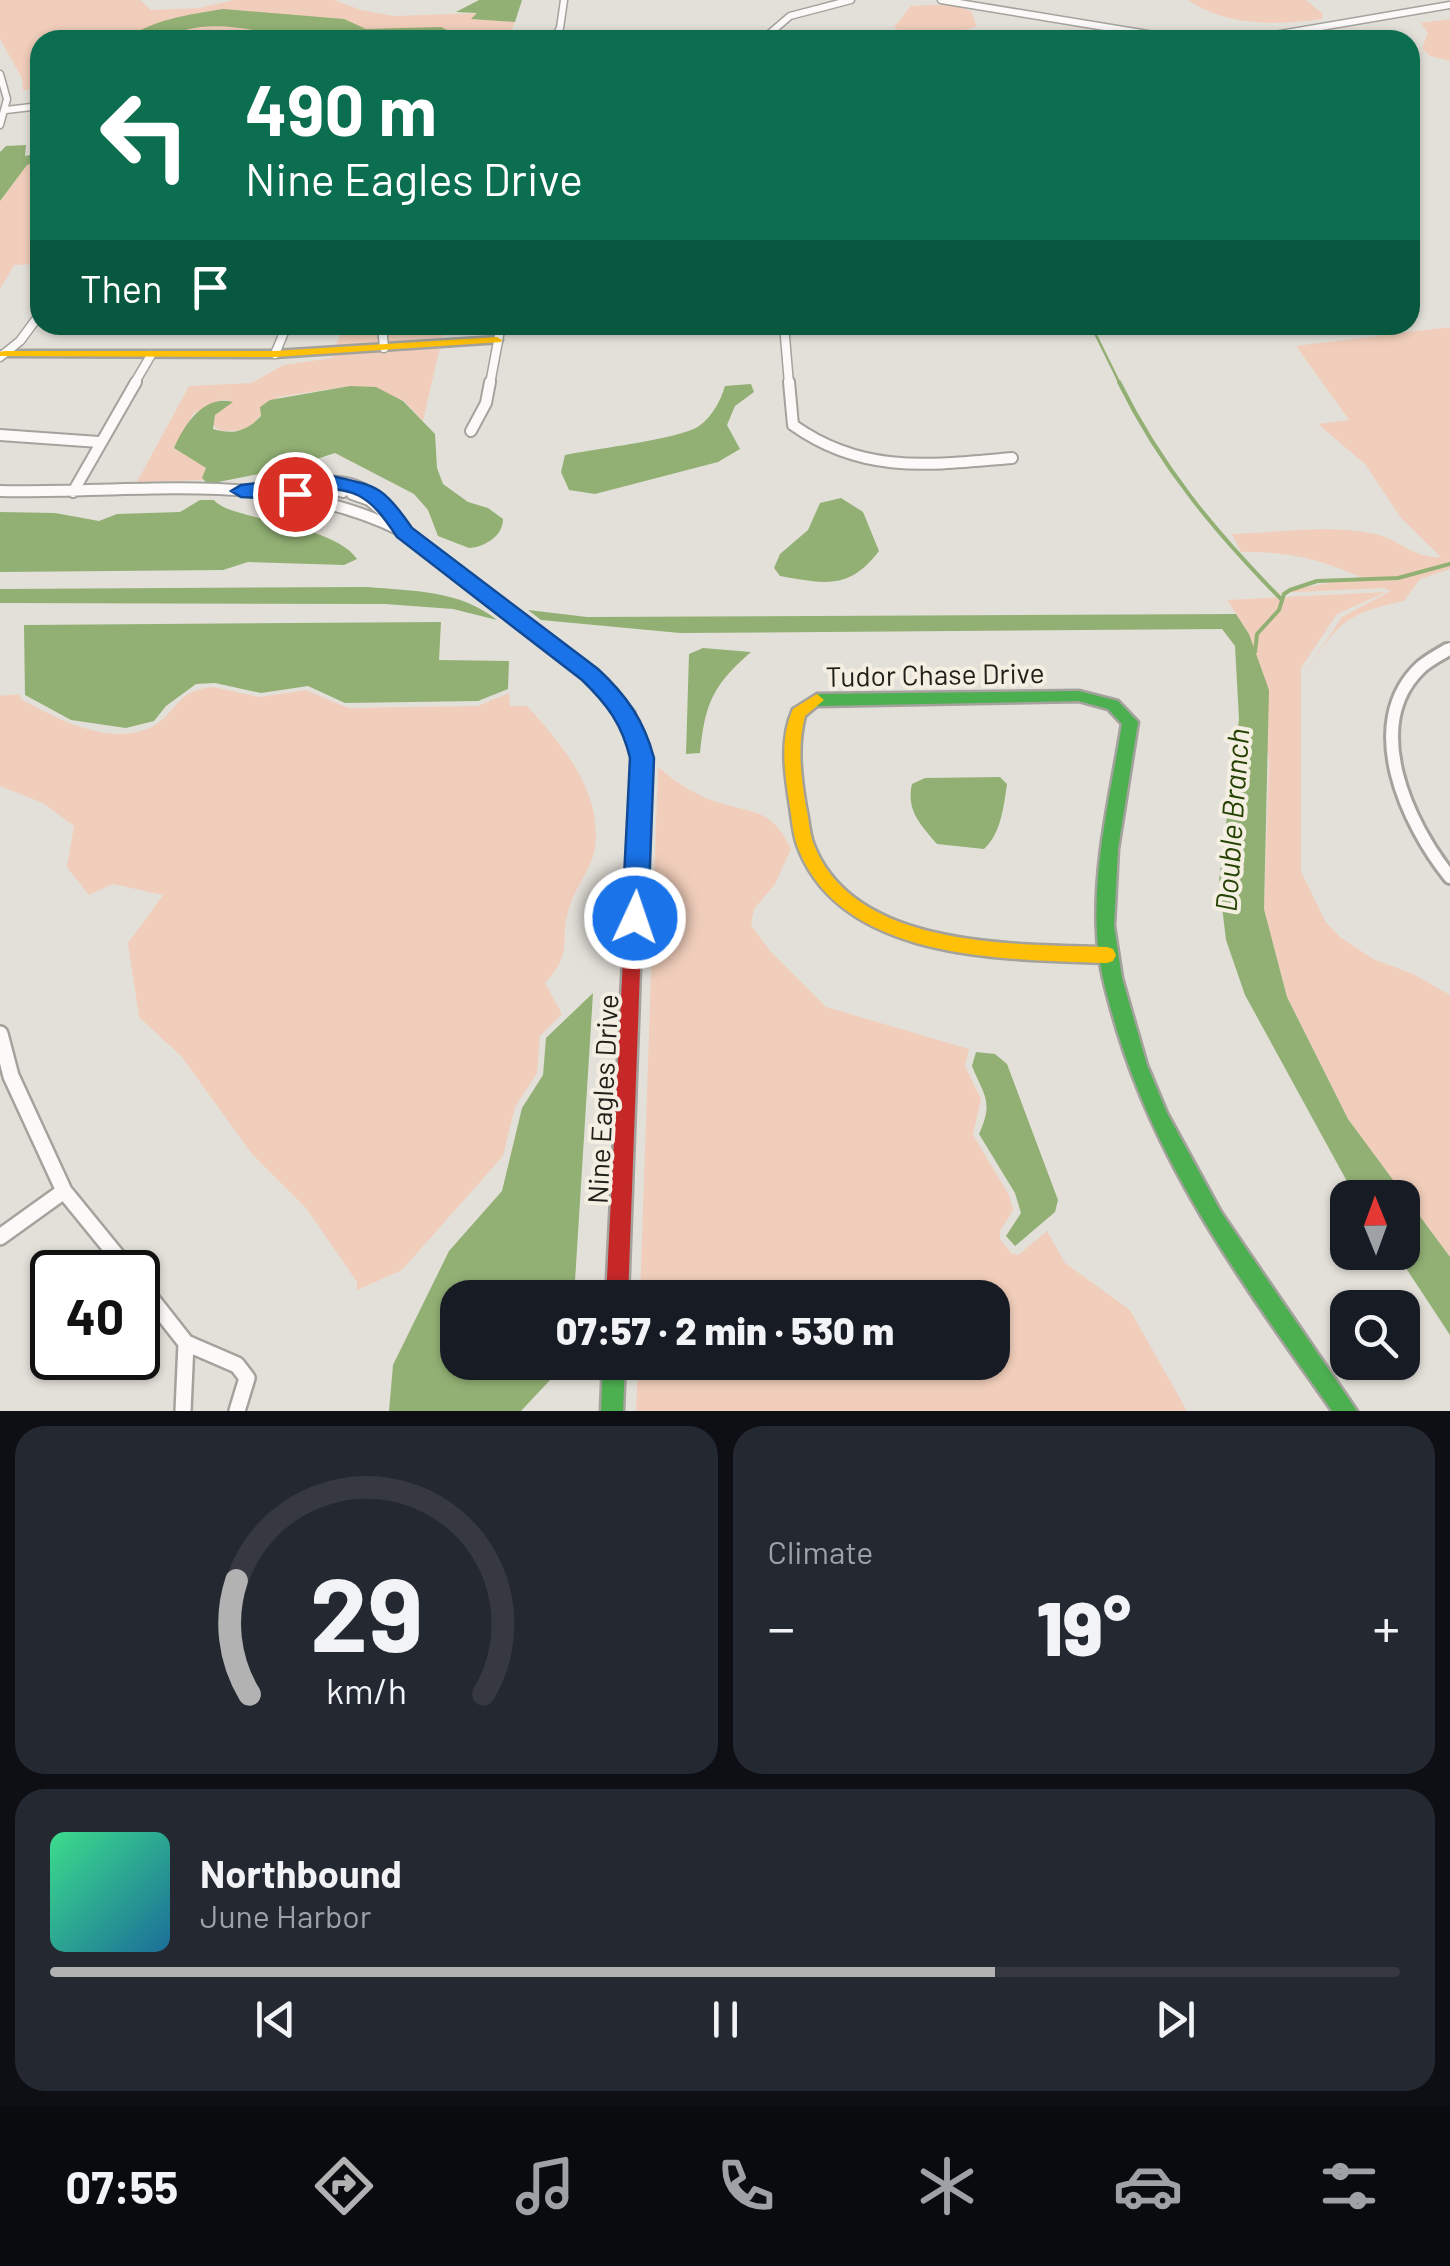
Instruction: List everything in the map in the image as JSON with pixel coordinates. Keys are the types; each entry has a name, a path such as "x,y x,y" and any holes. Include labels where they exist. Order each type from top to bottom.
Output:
{"street":[{"path":"559,30 564,0"},
{"path":"770,30 792,16 852,0"},
{"path":"941,0 1123,30"},
{"path":"1304,30 1450,5"},
{"path":"0,74 6,87 6,110 0,125"},
{"path":"6,110 30,107"},
{"path":"2,356 30,328"},
{"path":"275,354 283,335"},
{"path":"383,335 384,348"},
{"path":"2,356 275,354 384,348 477,335"},
{"path":"471,431 486,403 498,335"},
{"path":"785,335 794,424 807,437 863,462 904,465 1012,458"},
{"path":"73,492 150,355"},
{"path":"0,435 99,442"},
{"name":"Nine Eagles Drive","path":"241,491 327,481 372,492 386,504 404,532"},
{"name":"Nine Eagles Drive","path":"296,484 348,493 382,509 404,532"},
{"name":"Nine Eagles Drive","path":"0,491 241,491 323,498 375,513 602,685 628,716 641,749 618,1280"},
{"path":"1450,648 1420,664 1394,706 1397,769 1408,817 1431,858 1450,878"},
{"name":"Tudor Chase Drive","path":"1108,956 933,942 896,931 856,910 824,879 801,833 794,734 798,713 819,699 835,698 1079,696 1104,700 1130,722 1108,864 1108,956 1132,1054 1160,1129 1202,1204 1346,1411"},
{"path":"0,1034 11,1076 64,1192 112,1250"},
{"path":"0,1237 64,1192"},
{"path":"160,1310 186,1343 237,1364 247,1378 237,1411"},
{"path":"183,1411 186,1343"},
{"path":"612,1411 613,1380"}],"shaded area":[{"path":"0,0 140,0 151,10 199,8 234,0 334,0 394,16 479,13 472,19 515,22 512,30 30,30 30,90 23,90 22,78 0,39"},
{"path":"1188,0 1306,0 1323,14 1322,19 1305,21 1253,22 1219,15"},
{"path":"954,5 971,11 977,26 964,30 894,27 911,6"},
{"path":"1450,19 1450,61 1430,56 1422,48 1428,33 1421,23"},
{"path":"30,164 30,264 14,265 0,289 0,201"},
{"path":"1450,327 1450,569 1420,579 1404,601 1369,610 1346,622 1306,673 1342,617 1391,591 1384,588 1275,593 1360,577 1302,557 1241,552 1232,534 1357,531 1384,537 1423,555 1441,557 1401,518 1365,464 1318,424 1349,420 1296,346 1385,335 1420,335 1420,331"},
{"path":"340,335 443,335 423,421 403,400 350,386 278,397 247,430 221,431 212,425 215,415 232,402 224,399 194,413 174,448 206,467 203,480 137,482 189,386 252,383 283,365 332,358"},
{"path":"1386,592 1337,614 1301,668 1301,871 1325,921 1340,937 1373,959 1413,974 1450,995 1450,1257 1420,1216 1420,1180 1393,1180 1348,1119 1287,997 1264,909 1269,761 1249,634 1227,600"},
{"path":"213,687 260,697 306,690 348,708 478,706 509,693 510,706 527,706 566,753 592,807 595,848 570,905 563,954 545,983 562,1014 540,1036 537,1073 515,1107 503,1156 402,1270 357,1290 357,1282 306,1208 252,1154 181,1056 139,1017 128,943 163,895 113,884 89,895 67,867 74,826 43,803 0,786 0,696 19,694 21,699 68,722 121,734 155,725 184,697"},
{"path":"658,767 703,797 763,816 784,836 791,849 775,884 754,909 751,925 771,952 826,1007 969,1049 965,1066 981,1099 973,1135 1009,1195 1013,1210 1000,1231 1000,1239 1012,1254 1018,1255 1047,1231 1065,1263 1130,1310 1187,1411 636,1411 637,1380 1010,1380 1010,1280 641,1280"}],"water":[{"path":"479,0 522,0 515,22 471,19 477,13 456,12"},
{"path":"223,9 344,19 366,29 447,30 255,30 213,26 142,30 184,16"},
{"path":"26,145 25,156 30,155 30,164 0,201 0,152 6,146"},
{"path":"751,384 754,392 735,406 727,425 740,449 718,462 595,494 569,490 561,472 565,455 689,431 712,413 725,386"},
{"path":"350,386 376,387 403,401 435,434 437,468 443,484 503,519 496,535 487,543 469,548 438,536 428,510 414,494 335,453 289,468 208,484 202,478 206,468 174,448 189,421 213,403 233,402 215,415 213,429 227,432 256,421 261,416 260,407 270,400"},
{"path":"841,498 863,512 879,551 857,572 836,581 780,576 774,568 780,554 808,530 820,503"},
{"path":"200,500 214,500 239,513 326,537 357,559 344,565 248,562 223,570 0,572 0,512 55,513 99,521 117,514 180,512"},
{"path":"367,587 452,597 497,620 453,609 385,604 0,603 0,589"},
{"path":"528,610 587,617 1236,614 1249,634 1269,690 1264,909 1287,997 1348,1119 1393,1180 1346,1180 1245,995 1226,940 1219,881 1239,719 1235,646 1222,629 680,633 541,620"},
{"path":"441,622 439,660 509,661 508,689 478,701 345,703 308,686 261,693 215,683 196,684 166,706 154,721 126,728 71,720 25,695 24,625"},
{"path":"703,648 751,652 713,696 700,753 686,754 689,654"},
{"path":"1000,777 1007,784 1003,810 984,849 937,844 913,809 912,784 925,778"},
{"path":"593,993 575,1280 440,1280 440,1380 550,1380 521,1411 389,1411 393,1365 449,1251 502,1191 522,1108 543,1075 546,1038"},
{"path":"976,1052 995,1054 1007,1064 1058,1200 1055,1212 1015,1246 1006,1236 1021,1213 1015,1193 979,1134 987,1106 972,1066"},
{"path":"1420,1216 1450,1257 1450,1335 1407,1270 1420,1270"}],"waterway":[{"path":"1096,335 1119,383"},
{"path":"1119,383 1191,497 1282,600"},
{"name":"Double Branch","path":"1255,652 1257,634 1279,610 1284,594 1290,590 1317,581 1398,578 1450,564"}],"traffic: fast":[{"path":"817,700 1079,696 1113,705 1130,722 1110,849 1105,926 1113,978 1137,1065 1159,1119 1214,1220 1346,1411"},
{"path":"612,1411 613,1380"}],"traffic: slow":[{"path":"4,354 275,354 497,340"},
{"path":"404,532 602,685 629,716 641,749 636,860"},
{"path":"817,700 798,713 792,762 804,840 828,884 858,910 895,929 937,941 1026,952 1107,955"}],"traffic: jam":[{"path":"618,1280 636,860"}],"route":[{"path":"295,494 241,491 327,481 380,496 404,532 539,634 618,701 636,734 642,758 635,918"}]}
